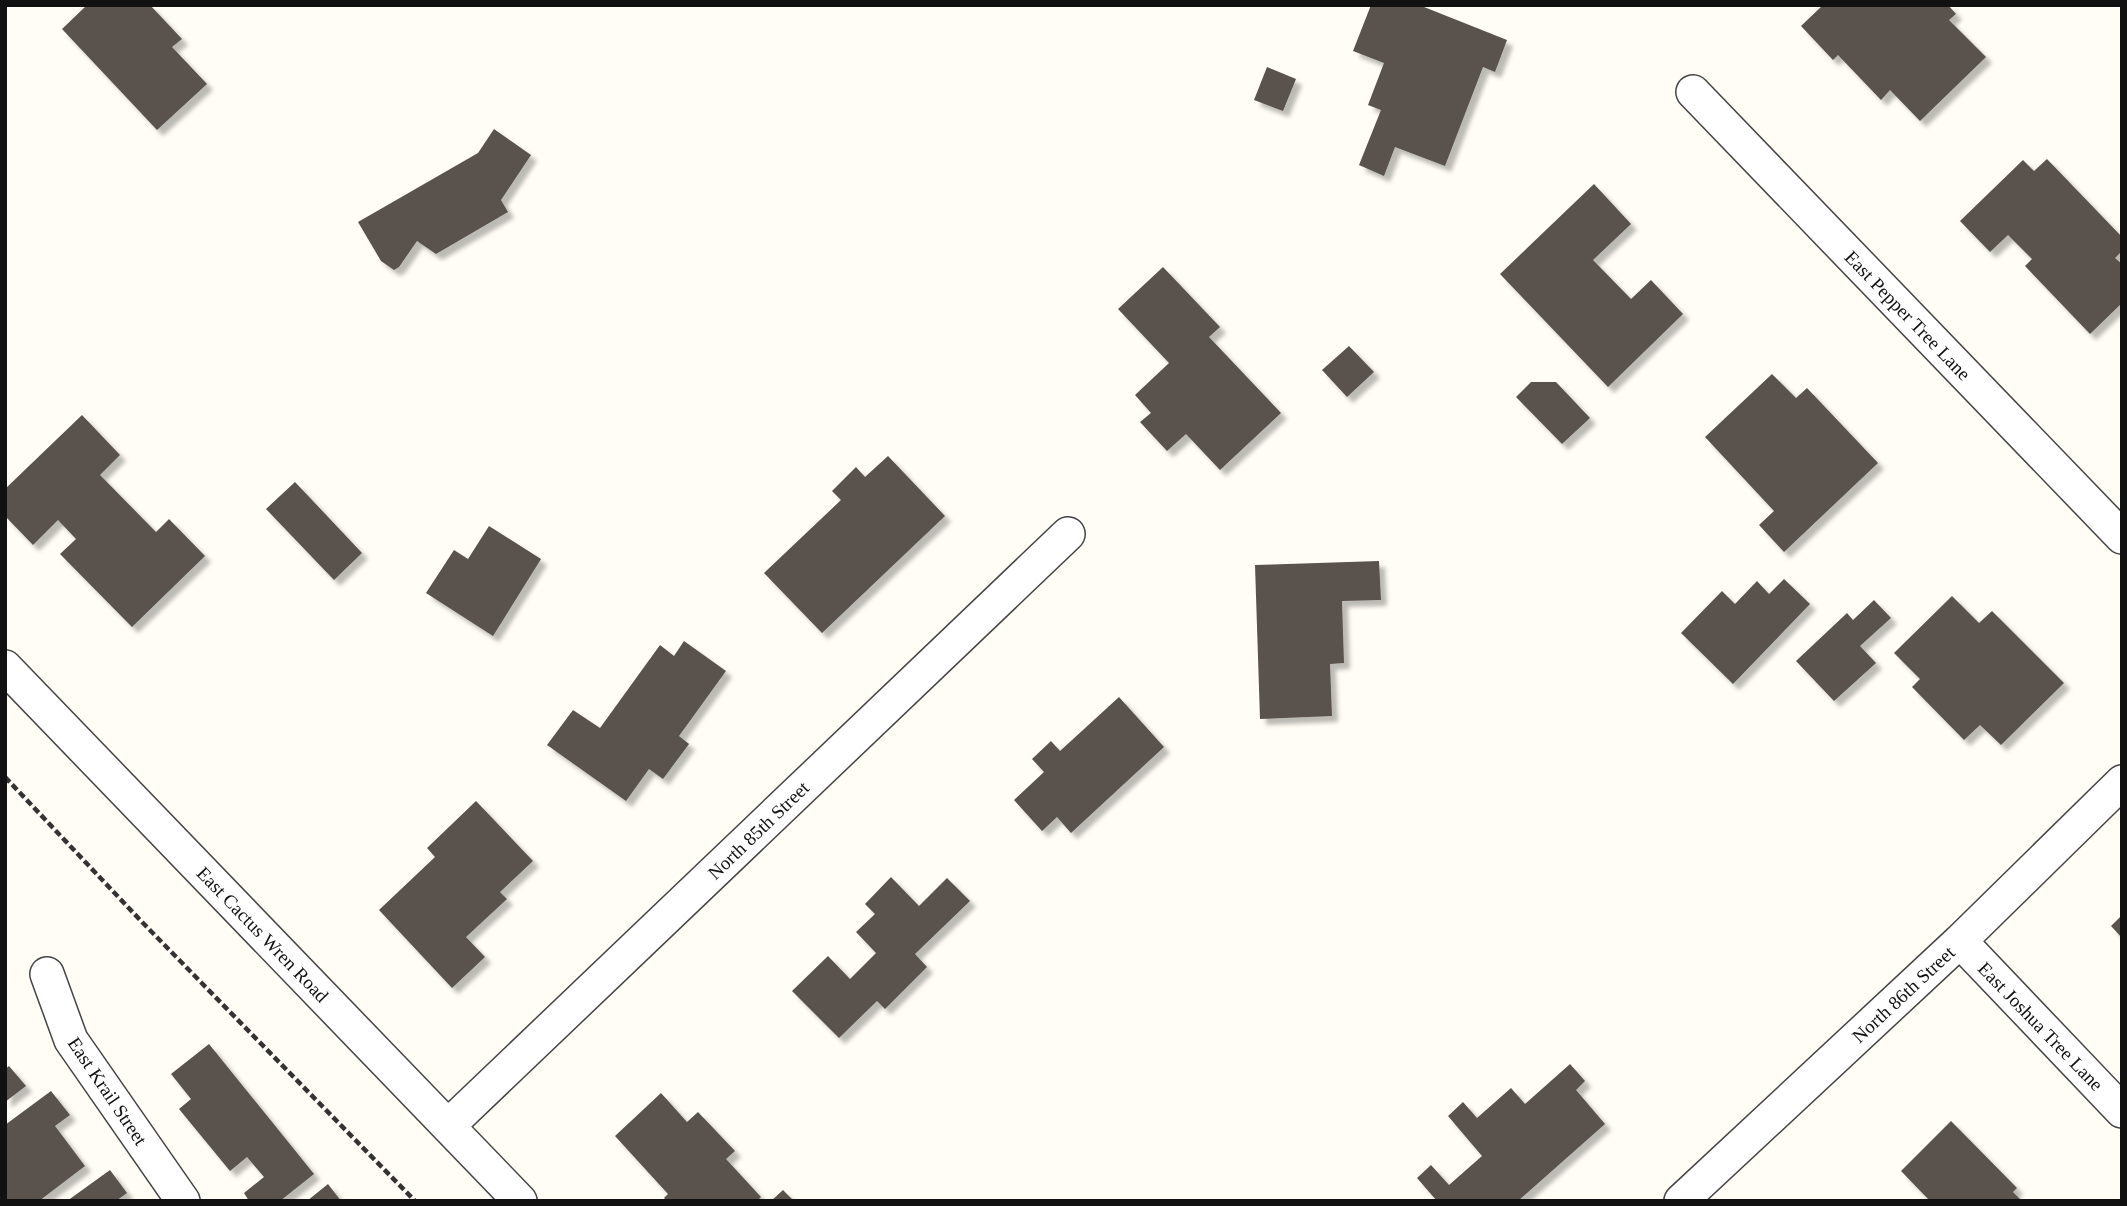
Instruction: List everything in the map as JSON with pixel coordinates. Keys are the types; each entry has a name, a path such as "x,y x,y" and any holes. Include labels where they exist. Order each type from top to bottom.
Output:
{"street":[{"name":"East Pepper Tree Lane","path":"1693,92 2122,537"},
{"name":"North 85th Street","path":"448,1126 1068,534"},
{"name":"East Cactus Wren Road","path":"5,667 520,1201"},
{"name":"North 86th Street","path":"1681,1201 1960,941 2122,782"},
{"name":"East Joshua Tree Lane","path":"1960,941 2122,1111"},
{"name":"East Krail Street","path":"47,974 71,1040 183,1201"}],"path":[{"path":"5,777 415,1201"}],"building":[{"path":"87,5 150,5 182,39 172,47 207,84 157,130 62,29"},
{"path":"1371,5 1419,5 1507,40 1495,72 1483,67 1445,166 1395,147 1384,176 1359,165 1381,110 1368,105 1384,63 1353,51"},
{"path":"1823,5 1948,5 1956,14 1949,20 1986,57 1920,121 1890,90 1881,100 1838,55 1833,60 1801,26"},
{"path":"1267,67 1296,79 1283,111 1254,100"},
{"path":"494,129 531,155 501,200 508,212 436,254 417,241 394,270 381,261 358,222 478,153"},
{"path":"2047,159 2122,237 2122,251 2115,258 2122,264 2122,303 2090,334 2025,266 2032,259 2008,235 1990,252 1960,221 2023,160 2034,171"},
{"path":"1594,184 1631,224 1593,260 1631,299 1651,280 1683,314 1608,387 1500,274"},
{"path":"1163,267 1220,327 1209,337 1281,413 1220,470 1186,434 1167,451 1140,422 1151,413 1135,395 1169,363 1118,309"},
{"path":"1349,346 1374,372 1347,397 1322,370"},
{"path":"1772,374 1796,398 1807,388 1878,463 1784,552 1759,525 1774,511 1705,437"},
{"path":"1531,382 1556,382 1590,418 1562,444 1516,397"},
{"path":"82,415 120,455 100,475 156,532 169,519 205,556 132,627 60,554 76,539 58,520 33,545 5,516 5,489"},
{"path":"888,456 945,516 822,633 764,573 841,500 832,491 856,467 865,477"},
{"path":"295,482 362,553 334,580 266,509"},
{"path":"489,526 541,559 493,636 426,593 454,550 468,559"},
{"path":"1379,561 1381,600 1342,601 1344,663 1330,664 1332,716 1260,719 1255,565"},
{"path":"1784,579 1810,604 1733,684 1681,633 1722,591 1735,604 1757,581 1769,594"},
{"path":"1952,596 1979,623 1992,611 2064,683 2001,745 1980,725 1964,740 1912,687 1920,679 1894,653"},
{"path":"1874,600 1891,618 1860,646 1876,663 1834,701 1796,661 1847,613 1853,620"},
{"path":"684,641 726,671 679,736 689,744 663,779 649,769 626,801 547,745 573,710 600,728 660,645 674,656"},
{"path":"1119,697 1164,747 1071,833 1057,817 1042,831 1014,800 1044,772 1032,759 1051,741 1060,751"},
{"path":"476,801 533,861 500,892 507,899 466,937 485,957 452,988 379,910 435,857 427,848"},
{"path":"891,877 919,906 947,878 970,901 915,954 927,967 885,1009 877,1001 839,1038 792,991 828,956 850,979 876,953 856,932 875,914 865,904"},
{"path":"2122,915 2122,938 2111,926"},
{"path":"209,1044 314,1174 280,1201 249,1201 244,1193 264,1177 247,1157 230,1171 179,1109 191,1099 171,1074"},
{"path":"1570,1064 1585,1081 1576,1090 1605,1124 1518,1201 1437,1201 1417,1178 1431,1165 1449,1185 1482,1156 1448,1116 1463,1102 1477,1118 1511,1088 1525,1104"},
{"path":"9,1066 26,1086 5,1102 5,1069"},
{"path":"51,1091 70,1115 55,1126 85,1166 39,1201 5,1201 5,1125"},
{"path":"661,1093 687,1122 698,1112 735,1151 726,1159 761,1197 757,1201 667,1201 664,1198 668,1194 615,1136"},
{"path":"1951,1121 2017,1188 2013,1192 2022,1201 1930,1201 1901,1171"},
{"path":"110,1170 127,1193 116,1201 67,1201"},
{"path":"328,1184 341,1201 307,1201"},
{"path":"783,1190 794,1201 771,1201"}]}
